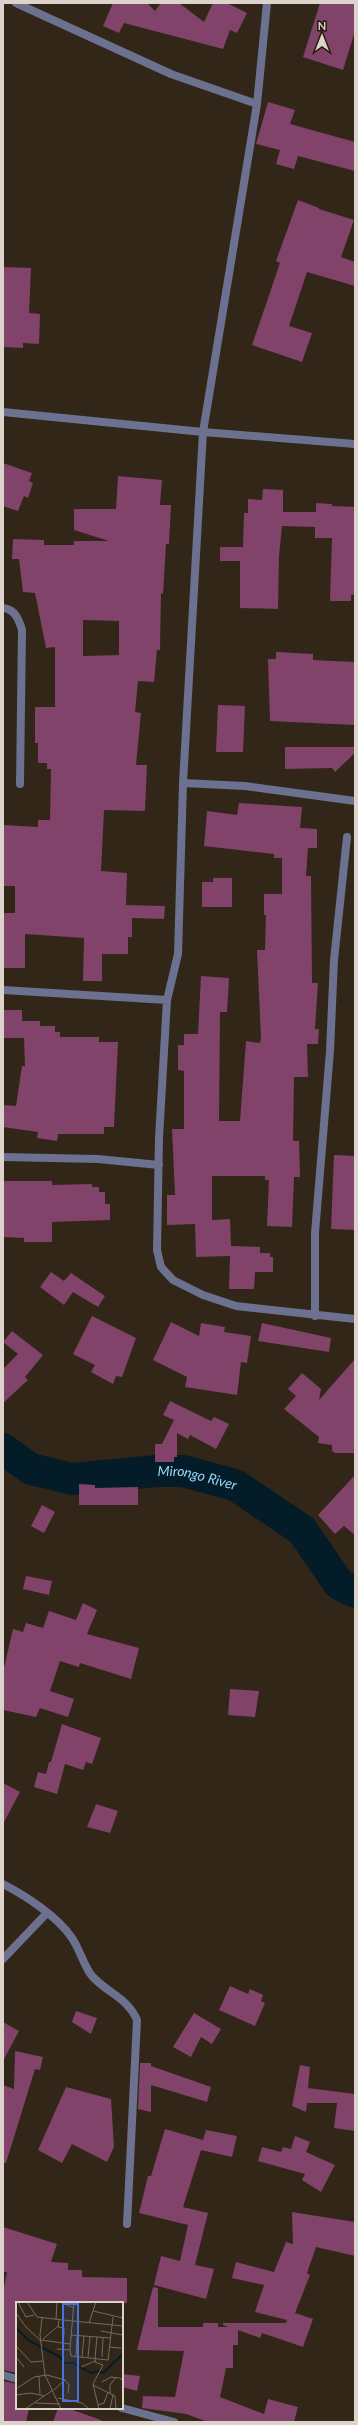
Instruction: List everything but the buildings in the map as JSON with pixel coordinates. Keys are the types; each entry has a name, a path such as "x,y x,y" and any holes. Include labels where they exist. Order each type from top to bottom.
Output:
{"street":[{"path":"16,3 171,74 257,104"},
{"path":"267,3 257,104 203,432 183,783 178,954 167,1000 159,1166 157,1250 161,1267 173,1280 203,1295 236,1306 315,1316 355,1319"},
{"path":"3,412 203,432 355,444"},
{"path":"3,608 7,608 18,617 22,630 20,784"},
{"path":"183,783 245,786 355,801"},
{"path":"315,1316 315,1233 330,1051 334,960 347,837"},
{"path":"3,990 167,1000"},
{"path":"3,1157 98,1159 159,1166"},
{"path":"3,1884 46,1914 71,1937 92,1975 124,2000 132,2009 137,2020 127,2224"},
{"path":"3,1959 46,1914"},
{"path":"3,2375 16,2379"},
{"path":"123,2408 174,2422"}],"waterway":[{"name":"Mirongo River","path":"3,1449 31,1469 72,1479 156,1471 183,1471 235,1485 302,1530 339,1584 355,1592"}]}
